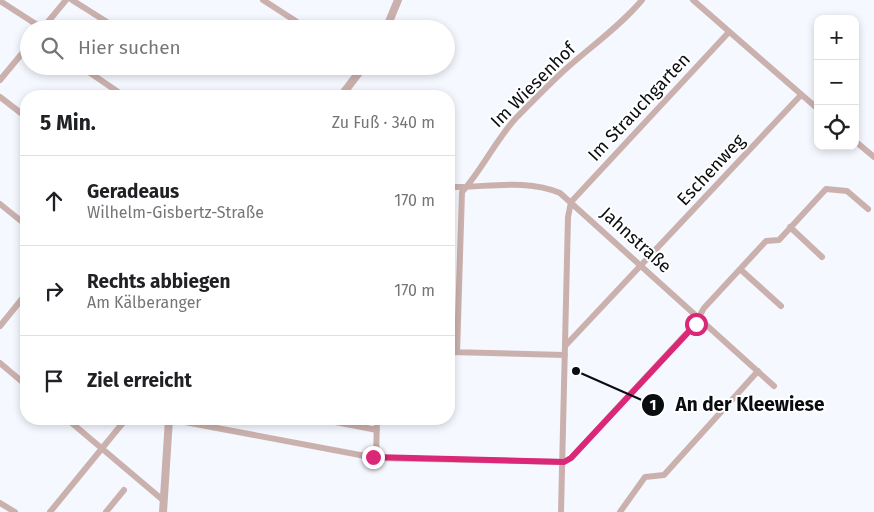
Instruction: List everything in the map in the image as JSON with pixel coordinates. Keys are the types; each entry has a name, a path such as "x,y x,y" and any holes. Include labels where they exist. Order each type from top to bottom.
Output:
{"street":[{"path":"49,20 66,0"},
{"path":"72,0 104,20"},
{"path":"263,0 294,20"},
{"path":"390,20 398,0"},
{"name":"Im Wiesenhof","path":"457,352 462,192 474,180 515,119 565,69 632,12 642,0"},
{"path":"693,0 814,106"},
{"path":"0,1 30,20"},
{"name":"Im Strauchgarten","path":"571,202 729,32"},
{"path":"0,80 20,55"},
{"path":"93,75 115,90"},
{"path":"346,90 357,75"},
{"name":"Eschenweg","path":"566,346 801,95"},
{"path":"0,97 20,112"},
{"path":"859,145 874,157"},
{"name":"Jahnstraße","path":"455,187 540,186 560,193 774,386"},
{"path":"201,425 376,458 564,462 578,451 696,324 704,308 766,241 779,240 826,189 847,191 868,210"},
{"path":"561,512 564,462 568,217 571,202"},
{"path":"0,204 20,220"},
{"path":"790,228 822,257"},
{"path":"740,269 781,306"},
{"path":"0,326 20,301"},
{"path":"457,352 565,355"},
{"path":"0,363 20,380"},
{"path":"620,512 645,477 664,475 758,371"},
{"path":"74,425 102,448 163,506"},
{"path":"50,512 121,425"},
{"path":"163,506 169,425"},
{"path":"351,425 377,430"},
{"path":"376,458 377,425"},
{"path":"106,512 124,490"},
{"path":"0,503 16,512"}],"place":[{"name":"An der Kleewiese","path":"576,371"}],"route":[{"path":"373,457 564,462 571,458 696,324"}]}
